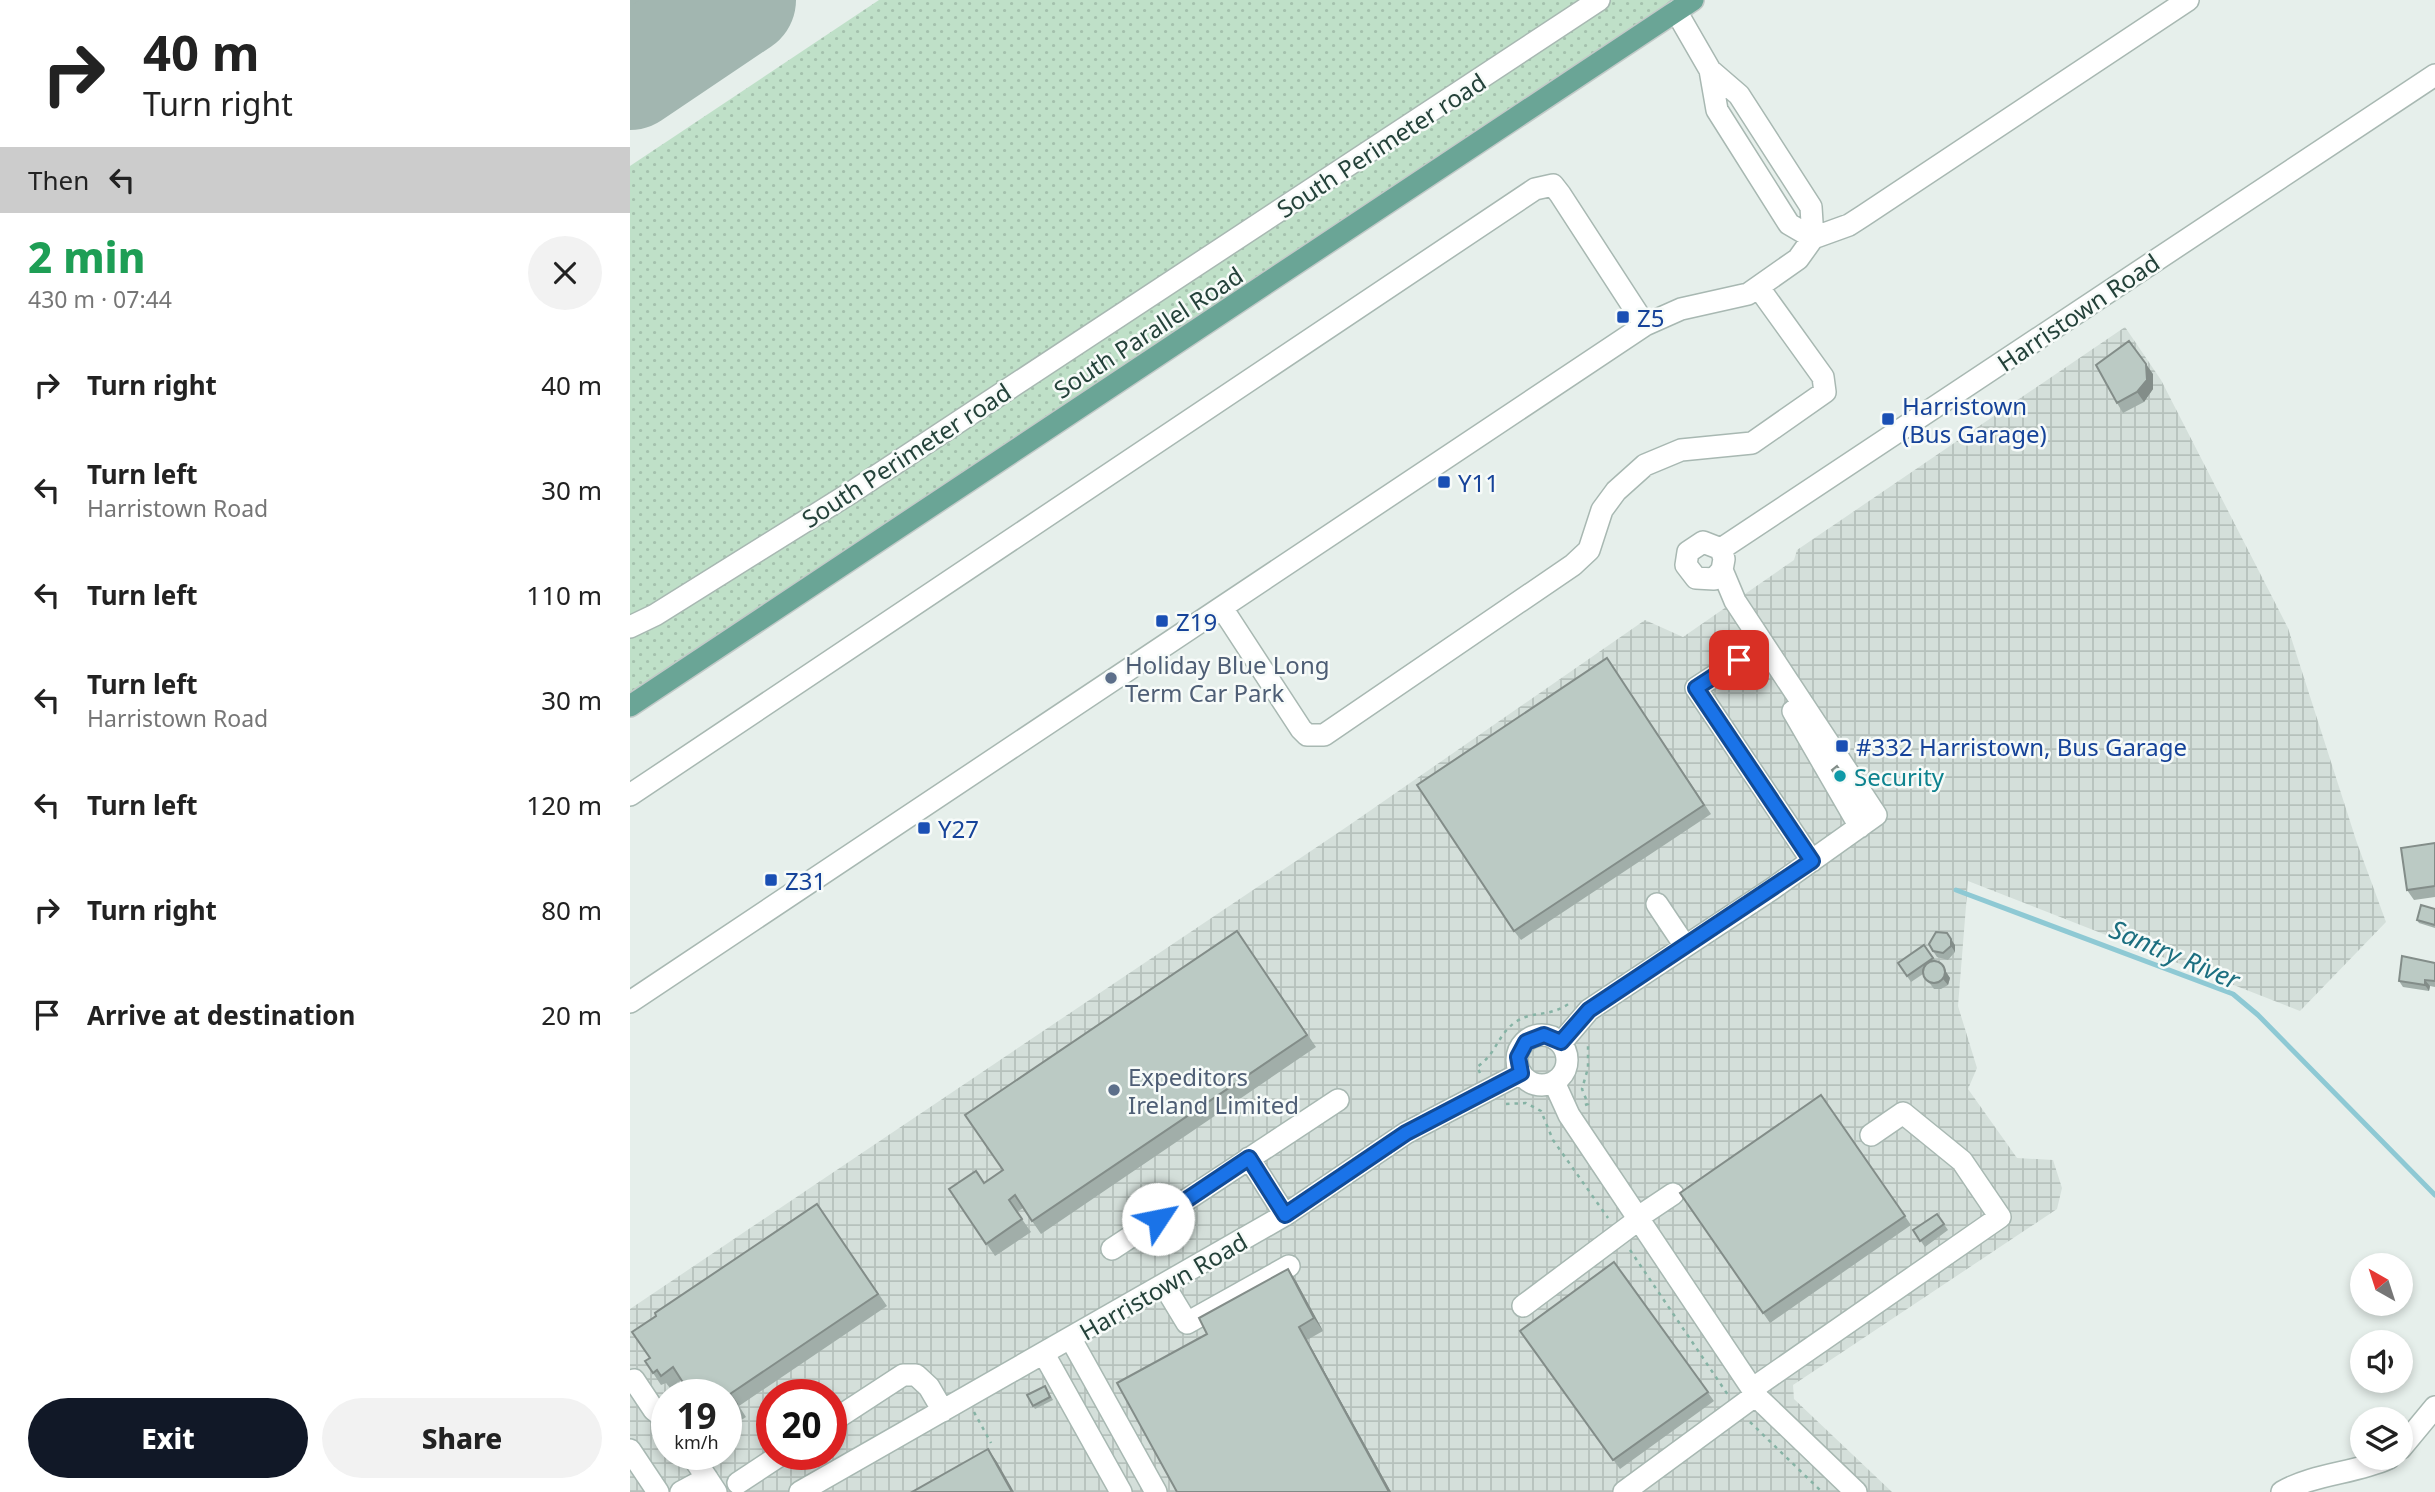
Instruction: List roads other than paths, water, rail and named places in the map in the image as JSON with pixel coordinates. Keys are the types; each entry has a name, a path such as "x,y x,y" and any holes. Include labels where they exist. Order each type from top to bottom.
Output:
{"main road":[{"name":"South Parallel Road","path":"630,706 1685,6"}],"street":[{"name":"South Perimeter road","path":"630,627 655,615 863,484 1599,0"},
{"path":"630,1002 1645,326 1681,309 1748,294 1759,288 1798,259 1813,238 1849,225 1864,216 2188,0"},
{"path":"1685,6 1710,70 1717,110 1789,224 1813,238"},
{"name":"Harristown Road","path":"1717,566 2435,75"},
{"path":"630,795 1535,189 1553,185 1645,326"},
{"path":"1222,608 1301,729 1307,735 1324,735 1573,565 1588,550 1602,510 1616,491 1644,465 1681,450 1752,443 1825,392 1823,377 1759,288"},
{"path":"1717,566 1754,650 1868,821"},
{"path":"1717,566 1735,601 1868,821"},
{"path":"1754,650 1696,688 1812,861"},
{"path":"1561,1042 1589,1010 1868,821"},
{"path":"1657,904 1685,946"},
{"path":"1544,1035 1561,1042 1567,1063 1561,1076 1554,1082 1537,1084 1521,1073 1518,1057 1526,1042 1544,1035"},
{"name":"Harristown Road","path":"800,1492 1285,1215 1406,1133 1521,1073"},
{"path":"1554,1082 1569,1115 1754,1392 1856,1492"},
{"path":"1112,1249 1338,1100"},
{"path":"1624,1492 1754,1392 2000,1217 1962,1161 1903,1113 1871,1135"},
{"path":"1249,1158 1285,1215"},
{"path":"1523,1306 1673,1194"},
{"path":"1164,1285 1187,1323 1289,1266"},
{"path":"1071,1339 1156,1492"},
{"path":"1044,1354 1121,1492"},
{"path":"847,1412 903,1375 916,1375 923,1381 943,1411"},
{"path":"630,1383 634,1380 651,1406"},
{"path":"2413,1434 2435,1407"},
{"path":"630,1450 658,1492"},
{"path":"681,1492 711,1485 701,1470"},
{"path":"738,1483 758,1470"},
{"path":"2282,1492 2302,1481 2357,1470"}],"waterway":[{"name":"Santry River","path":"1956,890 2233,994 2258,1015 2435,1195"}],"place":[{"name":"Z5","path":"1623,317"},
{"name":"Harristown (Bus Garage)","path":"1888,419"},
{"name":"Y11","path":"1444,482"},
{"name":"Z19","path":"1162,621"},
{"name":"Holiday Blue Long Term Car Park","path":"1111,678"},
{"name":"#332 Harristown, Bus Garage","path":"1842,746"},
{"name":"Security","path":"1840,776"},
{"name":"Y27","path":"924,828"},
{"name":"Z31","path":"771,880"},
{"name":"Expeditors Ireland Limited","path":"1114,1090"}]}
